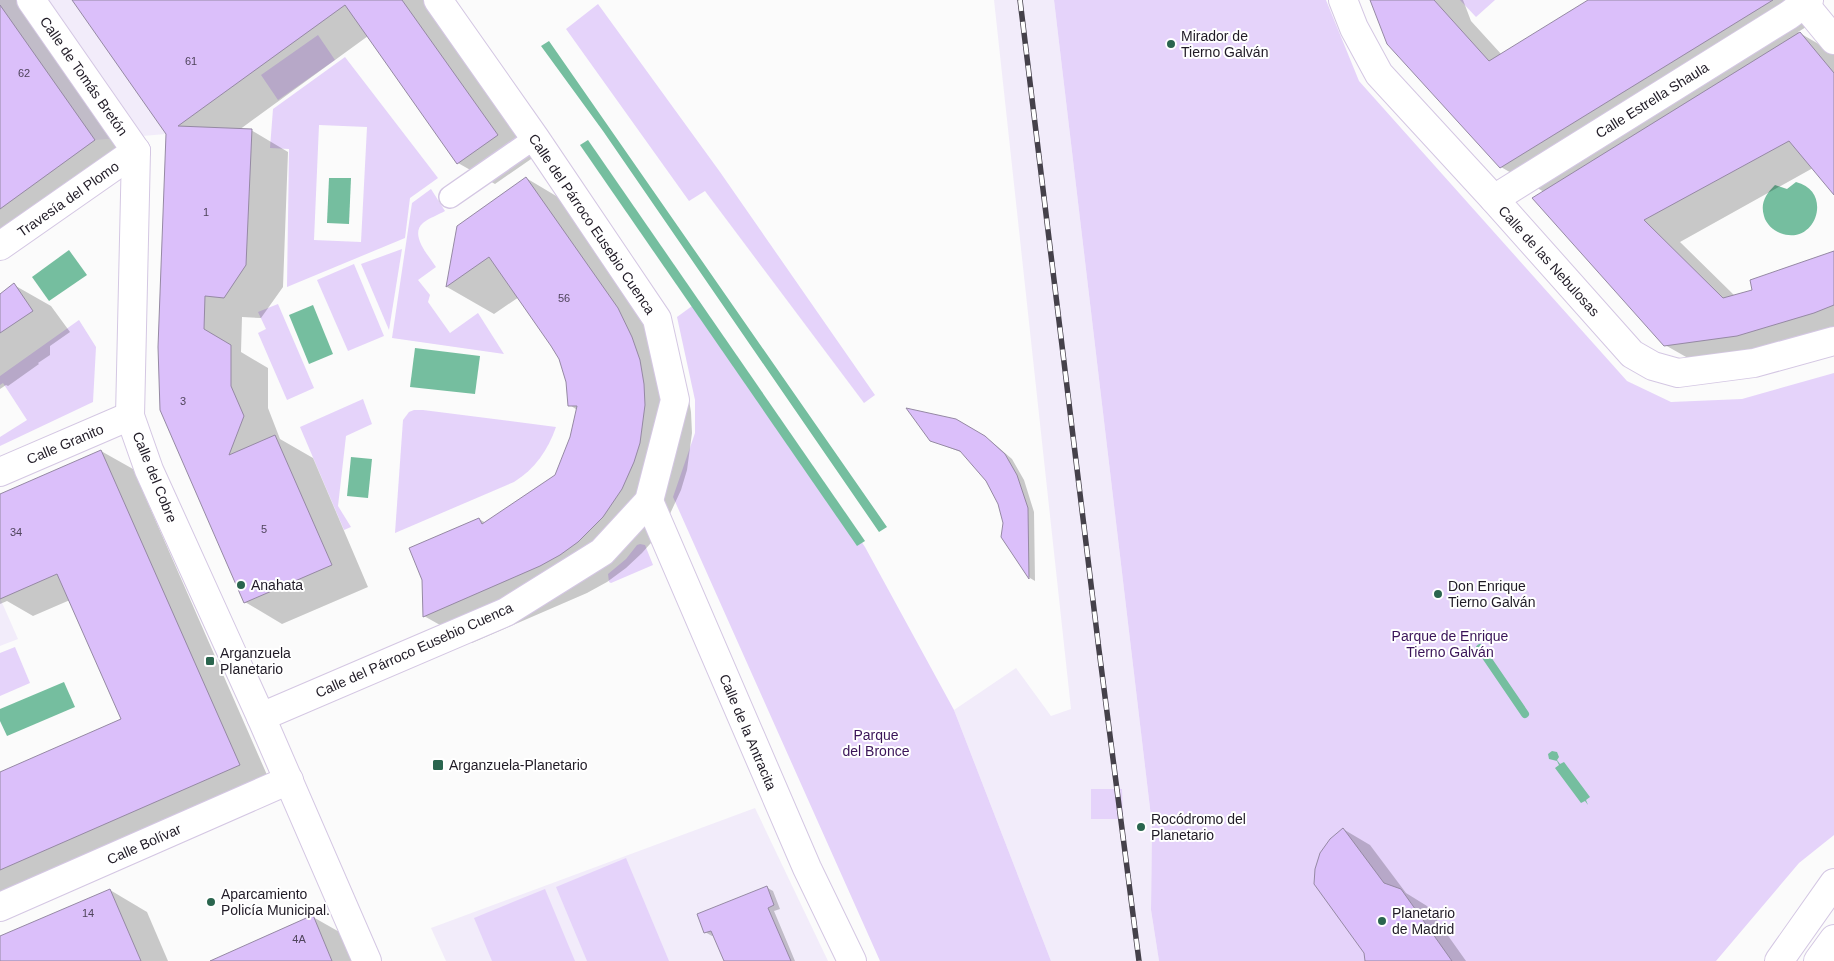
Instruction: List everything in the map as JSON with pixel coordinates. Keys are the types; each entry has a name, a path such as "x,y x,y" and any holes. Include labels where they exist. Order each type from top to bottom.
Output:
{"street":[{"name":"Calle de Tomás Bretón","path":"31,0 136,151"},
{"name":"Calle del Párroco Eusebio Cuenca","path":"262,717 506,612 602,552 649,501 675,400 656,319 535,138 438,0"},
{"name":"Calle de las Nebulosas","path":"1343,0 1354,28 1379,74 1494,199 1632,354 1653,366 1678,373 1754,363 1834,341"},
{"path":"1805,2 1834,40"},
{"name":"Calle Estrella Shaula","path":"1494,199 1805,2"},
{"path":"450,197 535,138"},
{"name":"Travesía del Plomo","path":"0,246 136,151"},
{"name":"Calle del Cobre","path":"136,151 130,416 150,470 262,717 367,961"},
{"name":"Calle Granito","path":"0,472 130,416"},
{"name":"Calle de la Antracita","path":"649,501 807,868 852,961"},
{"name":"Calle Bolívar","path":"0,907 289,780"},
{"path":"1779,961 1834,883"},
{"path":"1818,961 1834,939"}],"shaded area":[{"path":"0,0 307,0 322,22 166,134 95,140 0,209"},
{"path":"994,0 1054,0 1152,825 1151,910 1159,961 1051,961 954,710 1016,668 1051,716 1071,709"},
{"path":"549,41 887,527 879,532 603,131 541,46"},
{"path":"588,140 865,541 857,546 580,145"},
{"path":"329,178 351,178 349,224 327,223"},
{"path":"1796,182 1808,187 1815,196 1816,216 1811,225 1803,232 1793,235 1780,233 1766,222 1763,203 1775,185 1787,189"},
{"path":"69,250 87,275 49,301 32,277"},
{"path":"313,305 333,354 309,364 289,315"},
{"path":"415,348 480,356 475,394 410,387"},
{"path":"351,457 372,459 368,498 347,496"},
{"path":"0,598 18,639 0,646"},
{"path":"64,682 75,707 7,736 0,721 0,709"},
{"path":"1552,751 1557,752 1559,757 1557,760 1560,764 1564,762 1590,797 1586,800 1588,805 1585,801 1581,803 1555,768 1559,765 1557,761 1549,759 1548,754"},
{"path":"755,808 828,961 446,961 431,928"}],"green space":[{"name":"Parque de Enrique Tierno Galván","path":"1054,0 1326,0 1359,81 1627,381 1671,402 1742,399 1834,373 1834,835 1799,863 1716,961 1159,961 1151,910 1152,825"},
{"path":"1460,0 1495,0 1476,17"},
{"path":"598,4 720,172 875,395 864,403 705,191 689,201 566,29"},
{"path":"318,35 335,60 278,100 261,75"},
{"path":"345,57 438,178 410,198 405,238 287,287 289,149 270,148 273,109","holes":["319,125 367,127 361,242 314,240"]},
{"path":"431,189 445,211 425,221 419,228 419,239 436,267 418,280 430,295 428,302 450,333 478,313 504,354 392,338 412,203"},
{"path":"402,249 389,330 361,264"},
{"path":"354,264 384,336 348,351 317,280"},
{"name":"Parque del Bronce","path":"699,301 865,547 954,710 1051,961 880,961 673,497 695,433 695,400 677,317"},
{"path":"278,304 314,388 287,400 258,333 266,329 258,312"},
{"path":"79,320 96,347 93,402 0,446 0,437 27,420 3,383 0,385 0,376"},
{"path":"363,399 372,424 346,436 338,506 351,527 344,530 300,427"},
{"path":"414,410 556,427 540,458 522,477 395,533 403,420 409,412"},
{"path":"640,544 645,545 653,565 611,583 609,582 608,574"},
{"path":"15,647 30,683 0,696 0,653"},
{"path":"1091,789 1122,789 1123,819 1091,819"},
{"path":"626,858 669,961 587,961 556,887"},
{"path":"545,889 575,961 492,961 474,918"}],"building":[{"path":"72,0 402,0 498,135 457,164 345,5 178,126 252,129 246,265 224,298 205,296 204,329 231,345 231,386 244,416 229,455 275,435 332,565 244,603 160,410 158,347 166,134"},
{"path":"1370,0 1434,0 1489,61 1588,0 1773,0 1500,168 1387,44"},
{"path":"0,5 95,140 0,209"},
{"path":"1800,32 1834,73 1834,195 1789,141 1644,220 1723,298 1752,290 1750,280 1834,251 1834,305 1814,313 1737,336 1664,346 1532,198"},
{"path":"526,177 618,308 632,337 640,360 644,384 645,405 640,443 622,489 603,517 578,542 540,566 423,617 422,580 409,548 479,518 482,524 555,475 570,437 577,406 568,406 566,382 559,359 489,257 446,287 457,226"},
{"path":"14,283 33,311 0,333 0,294"},
{"path":"906,408 956,419 985,436 1005,454 1017,475 1028,508 1029,579 1001,537 1003,523 998,504 986,481 960,451 930,441"},
{"path":"101,450 240,765 0,870 0,772 121,719 57,574 0,599 0,494"},
{"name":"Planetario de Madrid","path":"1343,828 1384,883 1401,889 1452,961 1365,961 1364,953 1314,884 1315,869 1320,853 1330,839"},
{"path":"767,886 774,905 768,908 791,961 724,961 711,931 704,933 697,914"},
{"path":"110,889 141,961 0,961 0,936"},
{"path":"313,915 332,961 210,961"}],"waterway":[{"path":"1480,648 1525,714"}],"railway":[{"path":"1020,0 1139,961"}],"place":[{"name":"Mirador de Tierno Galván","path":"1171,44"},
{"name":"Anahata","path":"241,585"},
{"name":"Don Enrique Tierno Galván","path":"1438,594"},
{"name":"Arganzuela Planetario","path":"210,661"},
{"name":"Arganzuela-Planetario","path":"438,765"},
{"name":"Rocódromo del Planetario","path":"1141,827"},
{"name":"Aparcamiento Policía Municipal.","path":"211,902"},
{"name":"Planetario de Madrid","path":"1382,921"}]}
